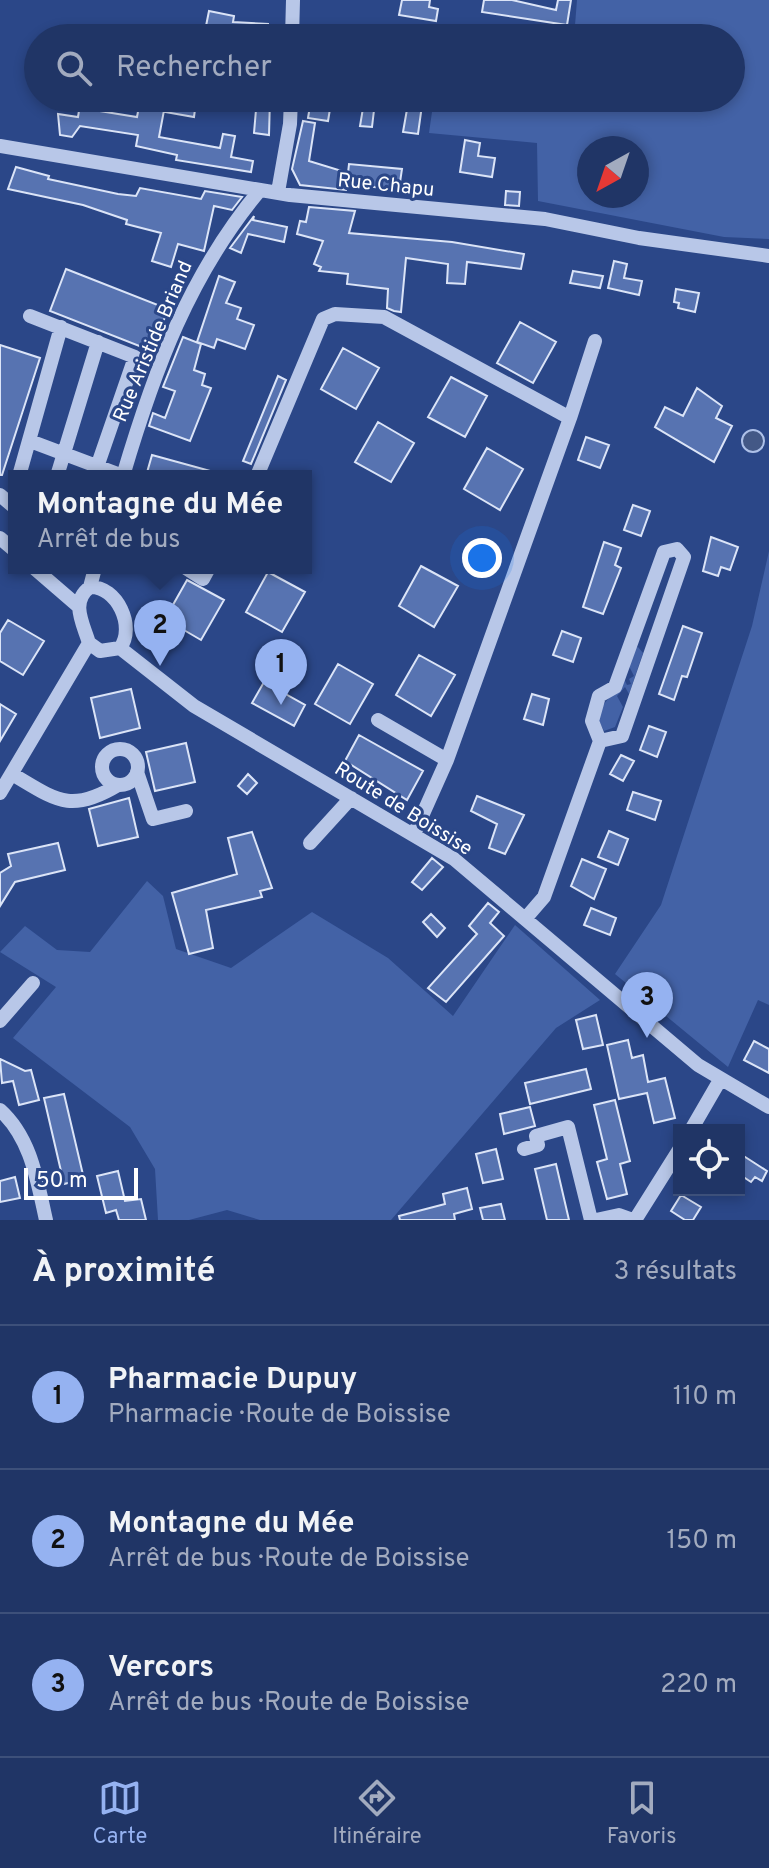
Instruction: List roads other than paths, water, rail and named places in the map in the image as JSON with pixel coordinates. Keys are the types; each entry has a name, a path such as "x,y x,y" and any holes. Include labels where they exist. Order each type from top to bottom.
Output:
{"street":[{"path":"292,24 293,0"},
{"path":"278,192 290,112"},
{"name":"Rue Chapu","path":"0,146 260,190 545,219 639,238 769,256"},
{"name":"Rue Aristide Briand","path":"125,470 139,416 203,267 260,190"},
{"path":"260,470 323,319 335,314 384,317 570,418"},
{"path":"30,316 135,357 97,467"},
{"path":"21,470 61,327"},
{"path":"414,834 447,760 595,341"},
{"path":"59,470 98,342"},
{"path":"30,441 106,470"},
{"path":"103,451 128,460"},
{"path":"525,919 544,897 600,741 592,721 599,696 615,687 664,552 677,549 684,557 622,736 600,741"},
{"path":"41,574 78,606"},
{"path":"90,587 103,588 118,602 125,630 120,648 100,651 89,643 78,606 79,596 90,587 93,574"},
{"path":"0,793 89,643"},
{"name":"Route de Boissise","path":"120,648 194,706 454,859 643,1021 720,1080 769,1107"},
{"path":"378,720 447,760"},
{"path":"118,785 107,780 102,768 110,752 128,751 136,760 153,819 186,811"},
{"path":"12,774 52,799 66,802 95,799 118,785 130,782 137,772"},
{"path":"310,843 351,798"},
{"path":"0,1021 33,983"},
{"path":"694,1124 720,1080"},
{"path":"0,1110 16,1124 28,1149 46,1220"},
{"path":"524,1149 538,1145 536,1136 568,1127 593,1220 619,1215 634,1220 673,1159"}],"place":[{"name":"Montagne du Mée","path":"160,666"},
{"name":"Pharmacie Dupuy","path":"281,705"},
{"name":"Vercors","path":"647,1038"}]}
